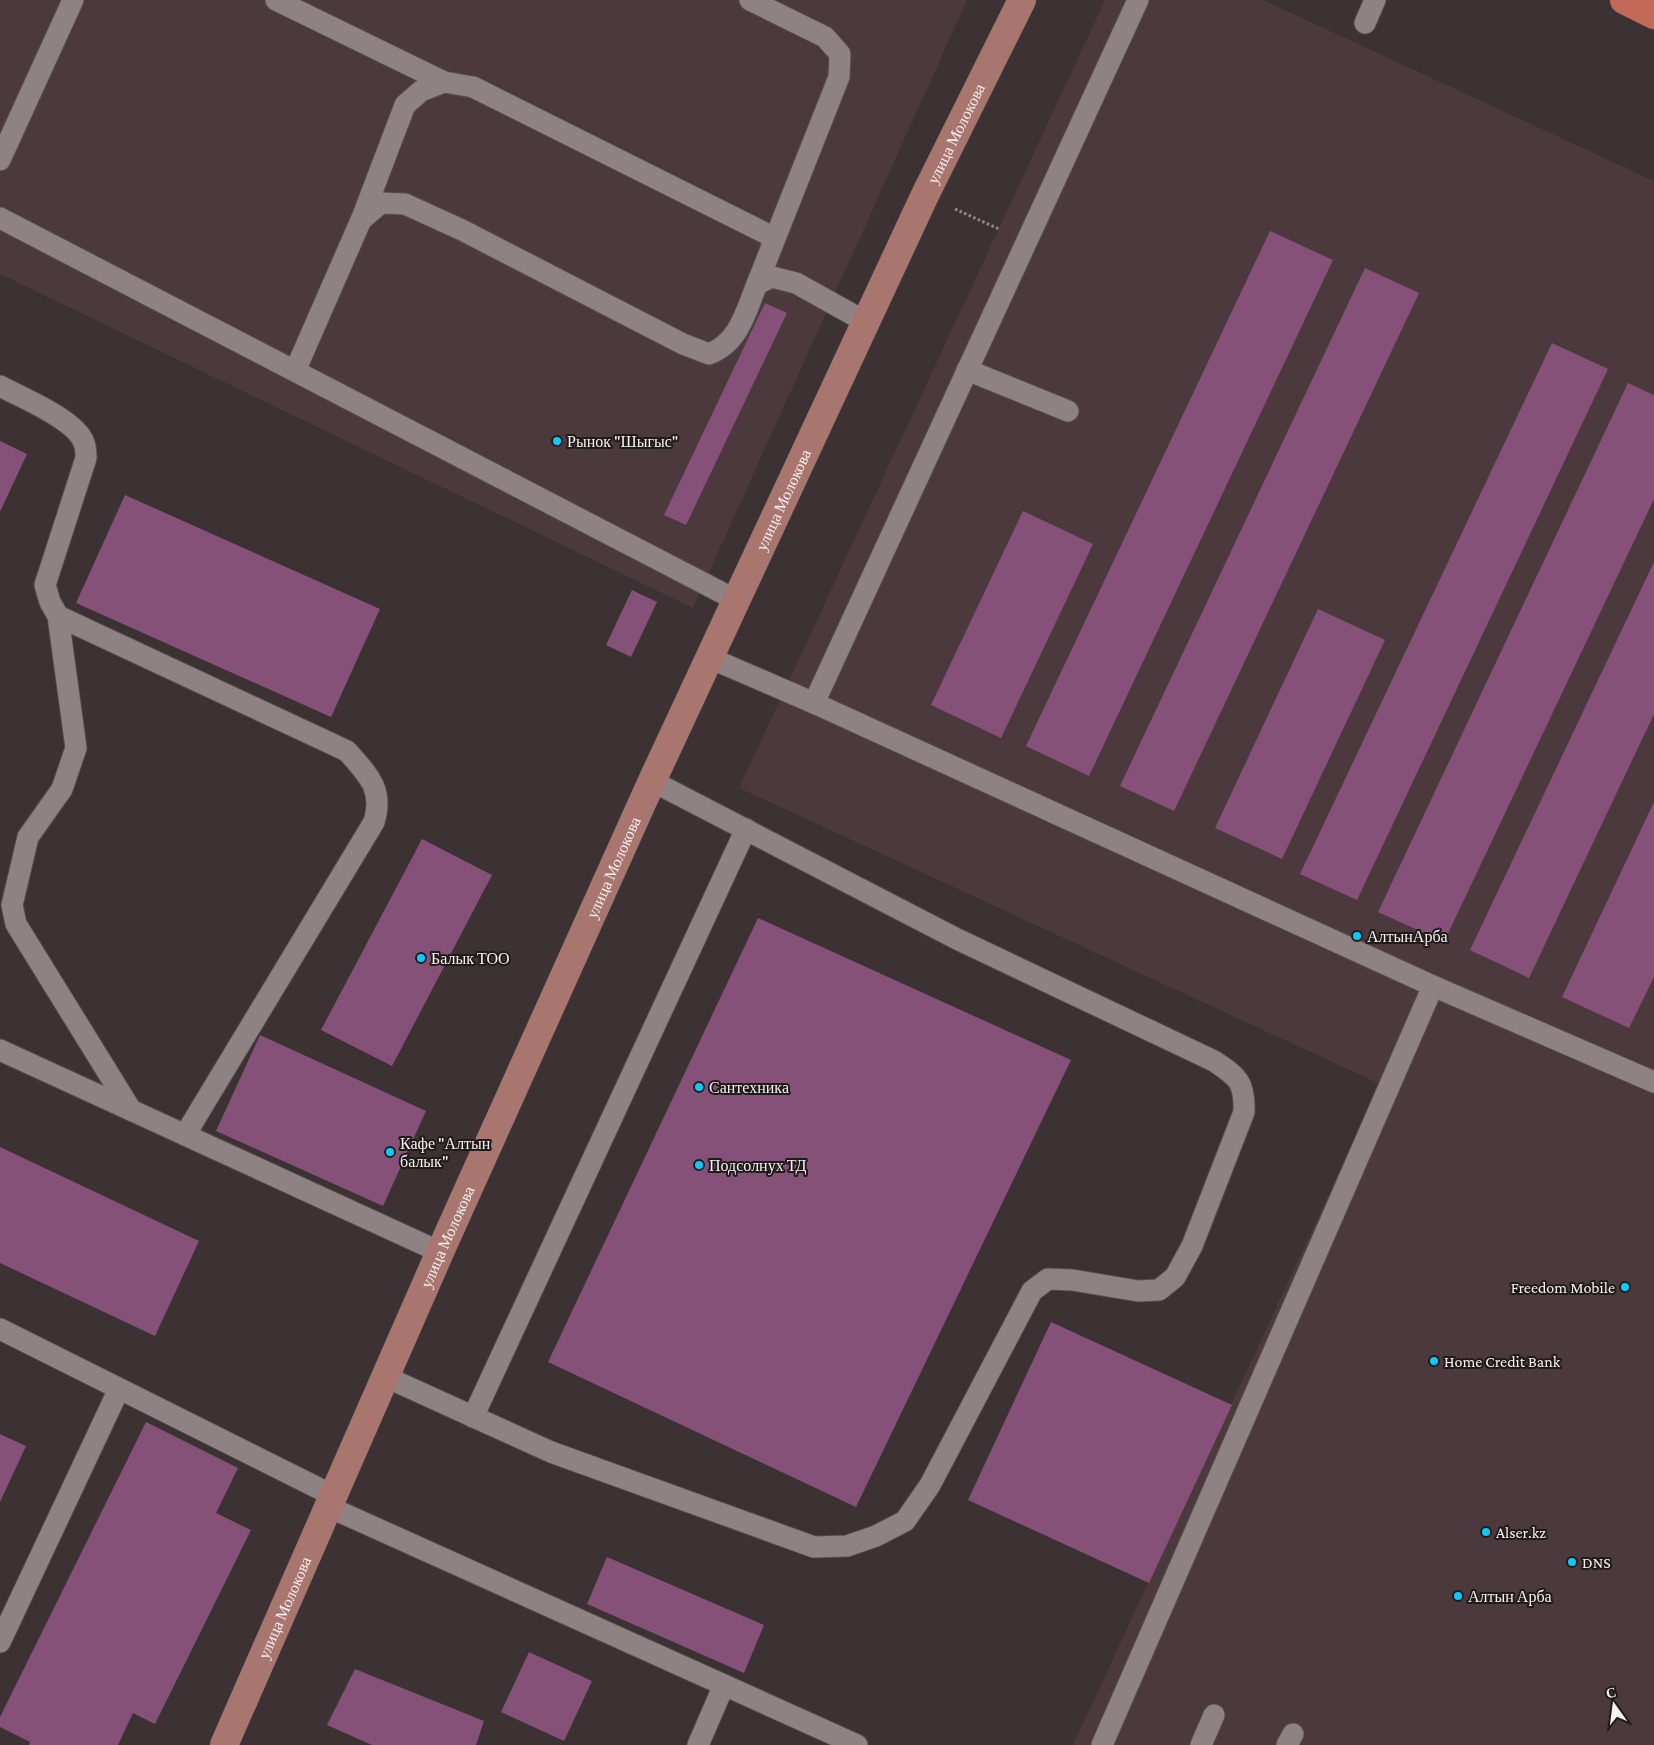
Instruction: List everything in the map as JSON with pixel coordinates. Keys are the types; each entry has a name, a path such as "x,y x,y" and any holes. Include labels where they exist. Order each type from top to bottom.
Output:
{"main road":[{"path":"1624,0 1654,15"}],"street":[{"name":"улица Молокова","path":"224,1745 440,1252 652,781 925,195 1022,0"}],"lane":[{"path":"0,160 73,0"},
{"path":"276,0 444,82 473,88 775,238"},
{"path":"361,220 381,203 405,204 462,230 683,344 709,354 723,349 736,332 757,284 839,77 840,54 825,38 750,0"},
{"path":"814,703 1138,0"},
{"path":"1365,23 1375,0"},
{"path":"295,371 361,220 405,105 420,91 444,82"},
{"path":"0,218 736,600"},
{"path":"757,284 772,277 796,283 866,322"},
{"path":"967,370 1068,411"},
{"path":"0,386 46,411 77,432 86,445 86,458 45,584 50,602 58,616 76,748 62,789 28,837 12,905 16,924 131,1110"},
{"path":"58,616 347,751 367,774 376,791 379,807 374,822 185,1135"},
{"path":"710,658 814,703 1433,986 1654,1082"},
{"path":"386,1377 550,1452 814,1548 847,1546 876,1536 905,1521 930,1485 1032,1291 1048,1279 1072,1280 1138,1291 1160,1290 1175,1277 1192,1246 1244,1112 1244,1093 1234,1075 1214,1062 957,939 652,781"},
{"path":"473,1417 746,829"},
{"path":"1102,1745 1433,986"},
{"path":"0,1050 440,1252"},
{"path":"0,1330 119,1389 332,1501 724,1685 857,1745"},
{"path":"0,1642 119,1389"},
{"path":"698,1745 724,1685"},
{"path":"1201,1745 1214,1716"}],"path":[{"path":"925,195 1027,241"}],"shaded area":[{"name":"Рынок \"Шыгыс\"","path":"0,0 967,0 693,608 0,274"},
{"name":"АлтынАрба","path":"1105,0 1263,0 1654,181 1654,1745 1073,1745 1380,1084 739,788"}],"building":[{"path":"1270,231 1333,260 1089,776 1026,746"},
{"path":"1365,268 1419,293 1174,811 1120,786"},
{"path":"765,303 787,313 686,525 664,515"},
{"path":"1552,343 1608,369 1357,900 1300,874"},
{"path":"1628,383 1654,395 1654,499 1444,942 1378,912"},
{"path":"0,441 27,454 0,512"},
{"path":"125,495 380,609 331,717 76,603"},
{"path":"1023,511 1093,544 1001,738 931,705"},
{"path":"1654,562 1654,714 1529,978 1470,950"},
{"path":"632,590 657,602 631,657 606,645"},
{"path":"1318,609 1385,640 1282,859 1215,828"},
{"path":"1654,802 1654,977 1629,1028 1562,997"},
{"path":"422,839 492,875 392,1066 321,1030"},
{"path":"758,918 1071,1060 856,1507 548,1362"},
{"path":"260,1035 426,1111 383,1206 216,1131"},
{"path":"0,1147 199,1241 155,1336 0,1263"},
{"path":"1051,1322 1232,1405 1149,1583 968,1500"},
{"path":"146,1422 238,1468 216,1513 251,1530 155,1724 133,1713 118,1745 29,1745 30,1742 0,1727 0,1717"},
{"path":"0,1434 26,1446 0,1502"},
{"path":"607,1557 764,1625 744,1673 587,1604"},
{"path":"529,1652 592,1681 564,1741 501,1712"},
{"path":"355,1669 484,1721 476,1745 372,1745 327,1725"}],"place":[{"name":"Рынок \"Шыгыс\"","path":"557,441"},
{"name":"АлтынАрба","path":"1357,936"},
{"name":"Балык ТОО","path":"421,958"},
{"name":"Сантехника","path":"699,1087"},
{"name":"Кафе \"Алтын балык\"","path":"390,1152"},
{"name":"Подсолнух ТД","path":"699,1165"},
{"name":"Freedom Mobile","path":"1625,1287"},
{"name":"Home Credit Bank","path":"1434,1361"},
{"name":"Alser.kz","path":"1486,1532"},
{"name":"DNS","path":"1572,1562"},
{"name":"Алтын Арба","path":"1458,1596"}]}
